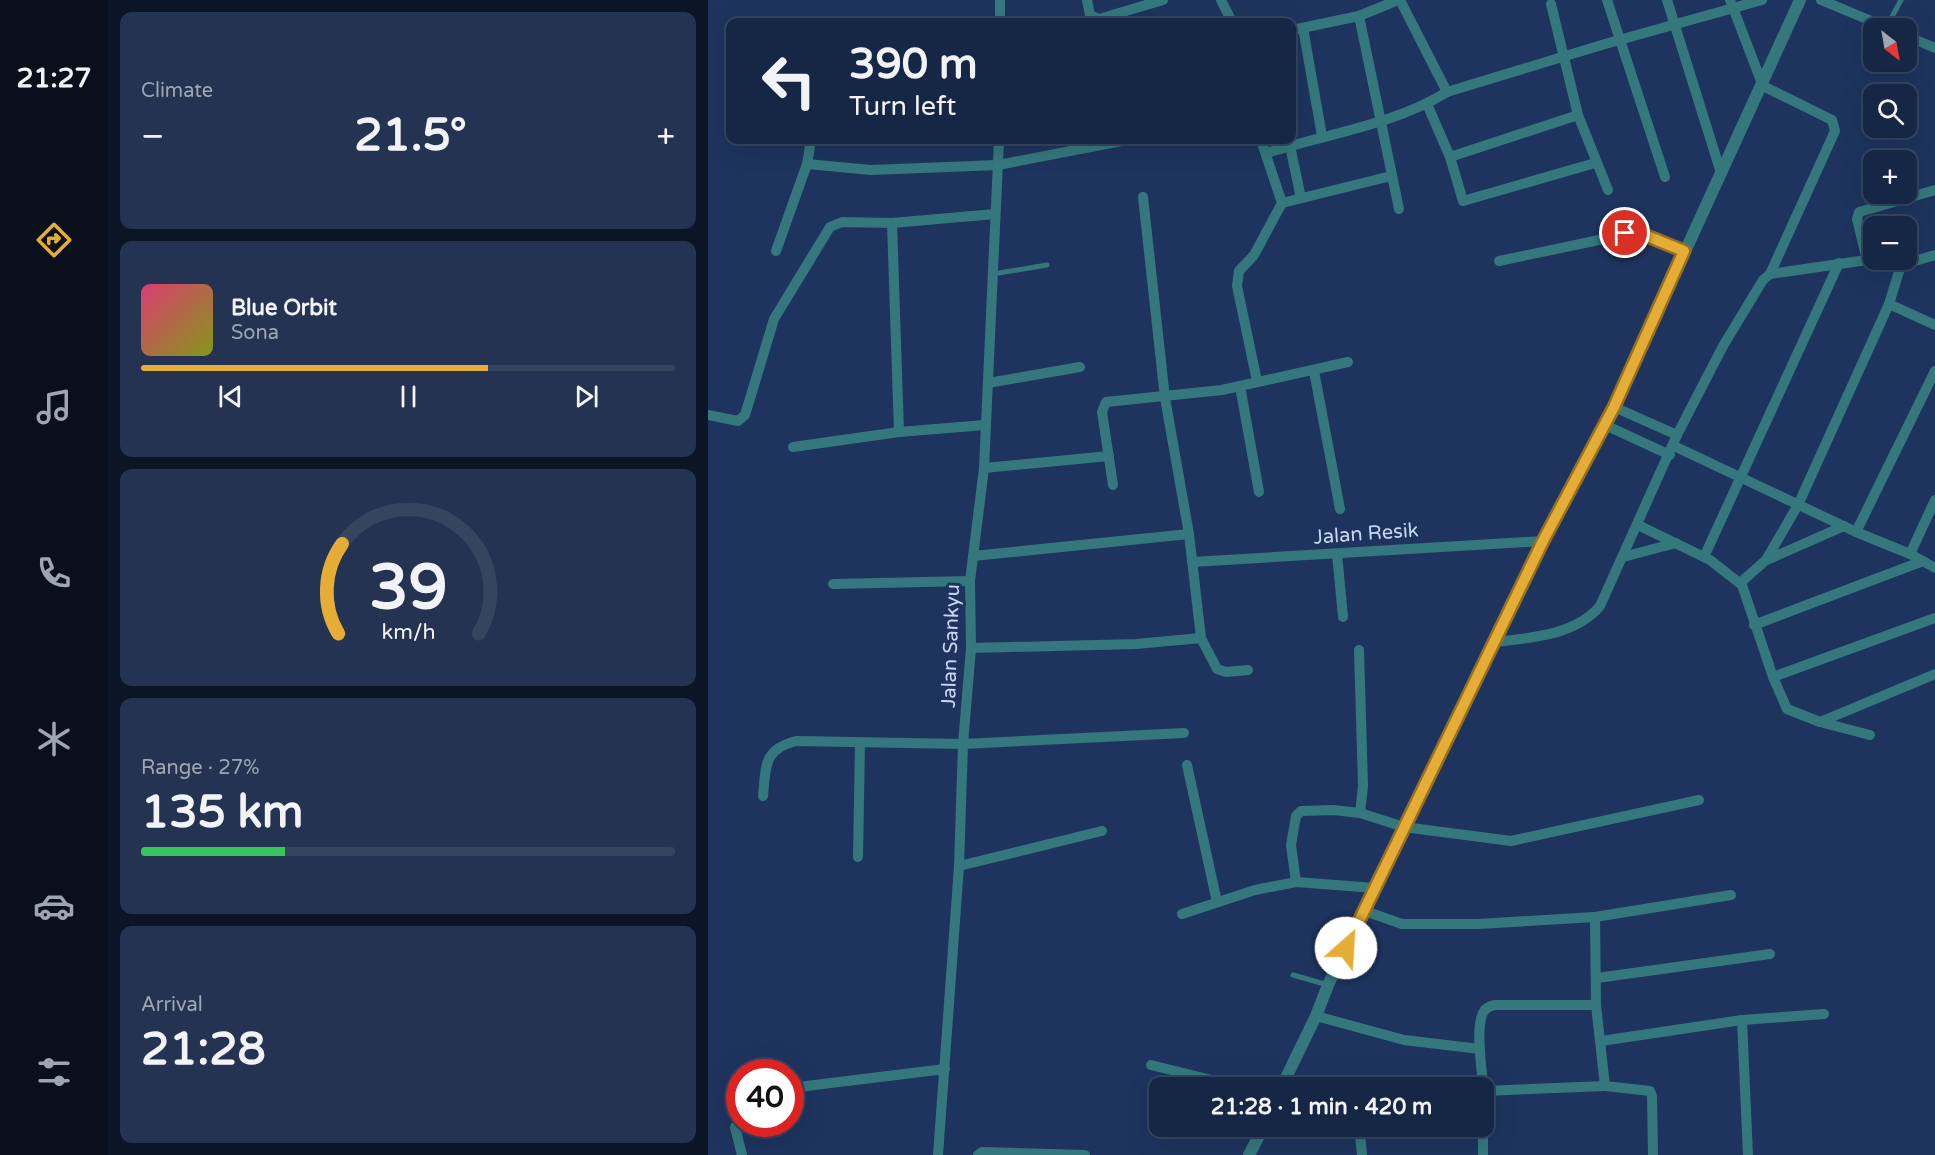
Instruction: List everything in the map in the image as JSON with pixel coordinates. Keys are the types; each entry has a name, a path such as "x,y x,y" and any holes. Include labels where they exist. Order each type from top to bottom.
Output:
{"street":[{"path":"1000,0 1000,18"},
{"path":"1087,0 1090,15 1095,18"},
{"path":"1105,18 1146,3 1163,0"},
{"path":"1221,0 1230,18"},
{"path":"1296,29 1359,16 1399,0 1447,92"},
{"path":"1607,0 1665,177"},
{"path":"1667,0 1721,173"},
{"path":"1267,153 1380,121 1427,104 1447,92 1674,26 1732,4 1762,0"},
{"path":"1286,1077 1316,1016 1328,985 1543,541 1614,407 1684,251 1763,86 1800,0"},
{"path":"1821,0 1863,18"},
{"path":"1551,4 1578,115 1595,163 1608,190"},
{"path":"1496,642 1540,636 1587,620 1600,606 1723,346 1757,288 1770,274 1835,131 1836,125 1832,120 1763,86 1732,4"},
{"path":"1359,16 1399,209"},
{"path":"1304,28 1322,136"},
{"path":"1917,41 1935,48"},
{"path":"1427,104 1450,157 1461,197 1469,201 1595,163"},
{"path":"1450,157 1578,115"},
{"path":"777,250 807,164 810,144"},
{"name":"Jalan Sankyu","path":"938,1155 959,866 963,744 971,648 970,581 984,468 999,144"},
{"path":"807,164 871,170 924,170 998,165 1106,144"},
{"path":"1257,381 1237,286 1239,271 1254,255 1282,203 1263,144"},
{"path":"1290,146 1301,198"},
{"path":"1282,203 1391,176"},
{"path":"1863,244 1857,219 1859,212 1935,190"},
{"path":"1143,196 1165,398 1189,534 1201,638 1217,669 1226,672 1248,670"},
{"path":"708,414 738,421 745,415 774,319 830,227 842,222 892,223 995,214"},
{"path":"892,223 898,432"},
{"path":"1499,261 1637,232 1684,251"},
{"path":"1917,260 1935,255"},
{"path":"1770,274 1863,260"},
{"path":"1704,557 1743,478 1839,263"},
{"path":"1766,560 1798,505 1889,304 1899,270"},
{"path":"1889,304 1935,325"},
{"path":"1113,485 1102,412 1104,403 1165,398 1240,386 1348,362"},
{"path":"988,383 1080,367"},
{"path":"1314,371 1340,509"},
{"path":"1856,532 1935,371"},
{"path":"1240,386 1259,492"},
{"path":"1614,407 1674,446"},
{"path":"793,447 898,432 986,425"},
{"path":"1605,425 1674,446 1856,532 1910,554 1935,568"},
{"path":"984,468 1109,456"},
{"path":"1910,554 1935,500"},
{"path":"1638,525 1704,557 1740,583 1787,710 1820,722 1870,735"},
{"path":"1740,583 1766,560 1844,526"},
{"path":"973,556 1189,534"},
{"name":"Jalan Resik","path":"1192,562 1543,541"},
{"path":"1623,558 1676,543"},
{"path":"1337,554 1343,617"},
{"path":"1754,625 1923,561"},
{"path":"833,584 970,581"},
{"path":"1773,677 1935,618"},
{"path":"971,648 1136,644 1201,638"},
{"path":"1359,650 1363,786 1360,813"},
{"path":"1820,722 1935,674"},
{"path":"763,796 767,763 773,750 781,744 796,741 963,744 1185,733"},
{"path":"858,857 860,743"},
{"path":"1187,765 1217,902"},
{"path":"1296,882 1291,845 1296,816 1301,811 1333,810 1360,813 1404,827 1511,841 1699,800"},
{"path":"959,866 1102,831"},
{"path":"1182,914 1255,890 1296,882 1375,888"},
{"path":"1365,911 1402,924 1478,924 1595,917 1731,895"},
{"path":"1595,917 1596,1005 1602,1041 1605,1086"},
{"path":"1597,978 1770,954"},
{"path":"1483,1077 1480,1049 1482,1013 1488,1007 1495,1005 1596,1005"},
{"path":"1602,1041 1742,1020 1824,1014"},
{"path":"1316,1016 1404,1040 1480,1049"},
{"path":"1742,1020 1748,1155"},
{"path":"1151,1065 1200,1077"},
{"path":"804,1086 945,1069"},
{"path":"1494,1091 1605,1086 1650,1091 1653,1155"},
{"path":"738,1137 742,1155"},
{"path":"1249,1155 1258,1137"},
{"path":"1360,1137 1362,1155"},
{"path":"1483,1137 1483,1155"},
{"path":"978,1155 982,1152 1085,1155"}],"lane":[{"path":"1892,18 1901,0"},
{"path":"992,275 1047,265"},
{"path":"1293,975 1328,985"}],"route":[{"path":"1346,948 1543,541 1614,407 1684,251 1637,232 1625,233"}]}
